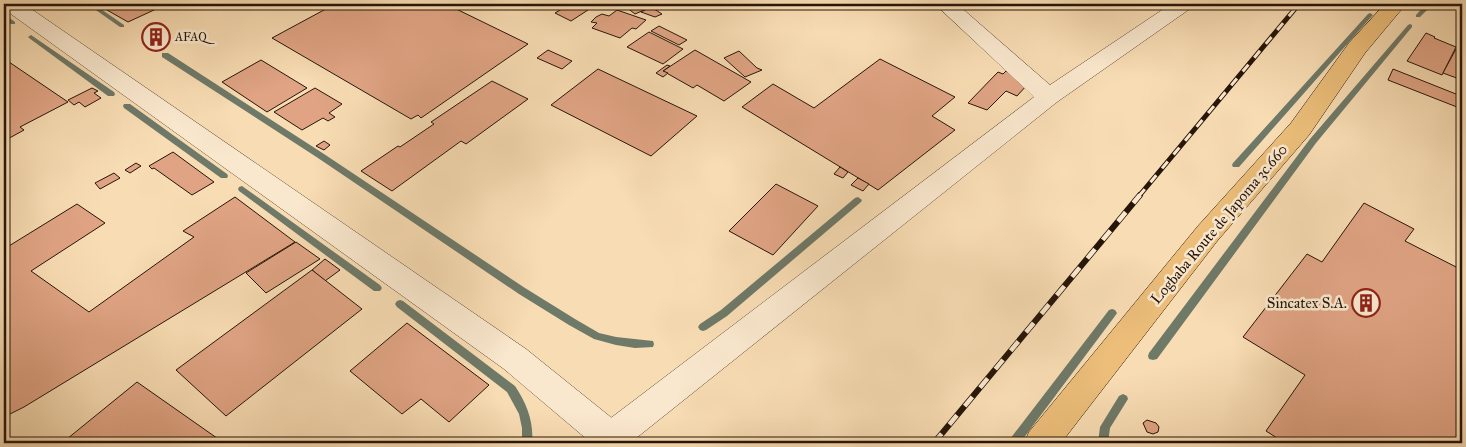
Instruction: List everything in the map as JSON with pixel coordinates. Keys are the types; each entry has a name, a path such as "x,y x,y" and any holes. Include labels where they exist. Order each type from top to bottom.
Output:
{"main road":[{"name":"Logbaba Route de Japoma 3c.660","path":"1041,443 1208,234 1300,128 1357,48 1396,4"}],"street":[{"path":"11,4 515,359 608,441 1049,97 1120,50 1184,4"},
{"path":"945,4 1049,97"}],"building":[{"path":"120,4 167,4 128,22 107,10"},
{"path":"335,4 446,4 528,44 421,118 418,115 411,119 272,38"},
{"path":"570,4 588,10 571,21 555,13"},
{"path":"622,4 658,4 635,14"},
{"path":"651,7 662,14 655,17 641,12"},
{"path":"617,10 646,20 636,29 632,28 620,38 592,28 597,23 591,22 596,17 602,14 609,16"},
{"path":"659,26 687,40 679,45 651,31"},
{"path":"649,32 683,49 663,64 627,47"},
{"name":"AFAQ","path":"158,33 164,37 154,42 148,38"},
{"path":"1426,33 1456,47 1442,75 1407,61"},
{"path":"1456,49 1462,51 1462,80 1443,73"},
{"path":"548,50 572,61 562,69 537,58"},
{"path":"695,50 751,82 724,101 697,85 693,88 663,71"},
{"path":"739,51 757,68 762,70 745,77 724,58"},
{"path":"880,59 955,97 932,116 955,130 878,190 742,107 773,84 814,108"},
{"path":"261,60 307,88 267,112 222,82"},
{"path":"9,62 68,102 20,127 24,130 4,141 4,64"},
{"path":"667,65 670,66 663,71 668,73 663,77 656,73"},
{"path":"598,69 697,116 651,156 551,105"},
{"path":"1393,69 1461,96 1462,94 1462,109 1388,80"},
{"path":"1006,71 1020,77 1027,85 1017,96 1006,91 987,110 968,103 998,72 1003,74"},
{"path":"492,81 528,99 466,144 461,141 392,191 361,171 434,124 431,122"},
{"path":"92,88 98,91 94,93 101,98 85,107 79,102 74,105 68,100"},
{"path":"315,88 342,104 329,113 335,117 328,121 323,118 302,130 274,112"},
{"path":"324,141 330,145 324,150 316,146"},
{"path":"173,152 214,182 192,195 149,166"},
{"path":"136,163 141,166 130,173 125,170"},
{"path":"840,167 848,172 843,178 834,174"},
{"path":"114,173 120,178 100,189 95,183"},
{"path":"858,178 869,184 863,191 851,185"},
{"path":"776,184 818,206 773,255 729,231"},
{"path":"235,197 295,242 24,407 4,417 4,249 77,204 105,223 31,271 89,312 194,237 183,231"},
{"name":"Sincatex S.A.","path":"1364,203 1414,229 1405,241 1462,270 1462,443 1285,443 1266,431 1305,375 1243,337 1307,254 1322,262"},
{"path":"296,242 320,259 266,293 246,273"},
{"path":"325,259 340,270 325,281 312,270"},
{"path":"312,270 362,309 226,416 176,370"},
{"path":"407,323 489,385 449,422 421,399 402,414 350,371"},
{"path":"137,382 224,443 62,443"},
{"path":"1147,420 1156,423 1159,427 1158,432 1153,434 1147,432 1143,423"}],"waterway":[{"path":"1418,16 1430,4"},
{"path":"95,7 122,26"},
{"path":"1236,165 1370,15"},
{"path":"4,16 13,23"},
{"path":"1153,356 1313,141 1410,26"},
{"path":"31,37 111,94"},
{"path":"165,55 321,156 522,291 572,322 597,336 635,344 649,344"},
{"path":"127,106 224,176"},
{"path":"242,189 377,288"},
{"path":"703,327 724,313 858,200"},
{"path":"400,304 511,389 524,414 527,428 527,443"},
{"path":"1014,443 1112,313"},
{"path":"1103,443 1105,427 1123,399"}],"railway":[{"path":"1139,196 1299,4"},
{"path":"934,443 1140,195"}],"place":[{"name":"AFAQ","path":"156,37"},
{"name":"Sincatex S.A.","path":"1366,303"}]}
